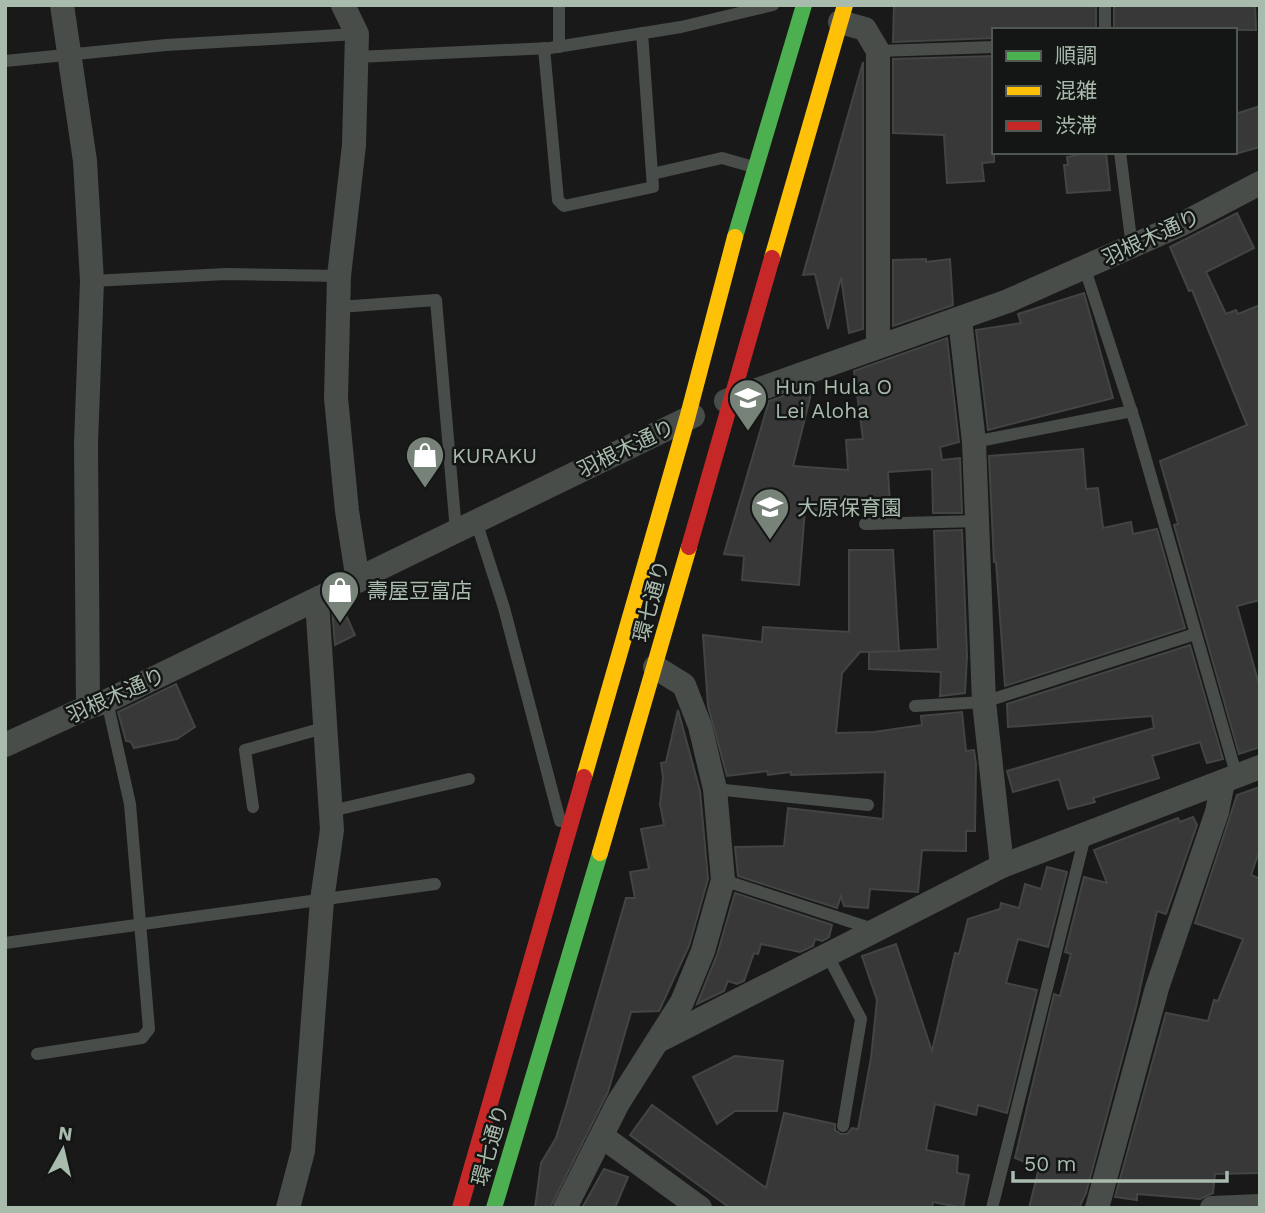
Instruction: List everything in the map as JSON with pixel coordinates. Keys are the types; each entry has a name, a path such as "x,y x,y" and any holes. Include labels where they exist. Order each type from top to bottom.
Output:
{"main road":[{"name":"環七通り","path":"460,1208 687,419 754,167 803,8"},
{"name":"環七通り","path":"494,1208 655,667 843,14"}],"street":[{"path":"62,5 85,161 92,281 86,444 97,704"},
{"path":"343,5 357,45 354,145 340,276 336,398 347,511 358,581"},
{"path":"843,14 865,29 878,51 878,346"},
{"name":"羽根木通り","path":"5,745 317,601 730,399 960,319 1084,269 1258,190"},
{"path":"960,319 974,442 984,702 1002,866"},
{"path":"288,1208 303,1151 322,900 332,830 317,601"},
{"path":"565,1208 618,1103 682,1002 703,951 723,880 715,789 700,726 684,685 655,667"},
{"path":"660,1040 1002,866 1240,775"},
{"path":"1097,1208 1157,988 1217,812 1240,775"},
{"path":"603,1137 700,1208"},
{"path":"1212,1208 1257,1207"}],"lane":[{"path":"559,5 559,47"},
{"path":"5,61 166,45 559,47 642,33 773,5"},
{"path":"780,5 803,8"},
{"path":"1105,5 1105,28"},
{"path":"544,48 558,201 564,206 653,187 642,33"},
{"path":"878,51 992,47"},
{"path":"1120,154 1132,247"},
{"path":"652,174 722,158 754,167"},
{"path":"1084,269 1132,411 1195,635 1240,775"},
{"path":"92,281 226,274 340,276"},
{"path":"339,307 436,300 466,526 504,608 565,840"},
{"path":"974,442 1132,411"},
{"path":"865,524 978,522"},
{"path":"915,706 984,702 1195,635"},
{"path":"37,1054 142,1038 149,1030 130,804 97,704"},
{"path":"253,807 245,750 327,727"},
{"path":"331,811 469,779"},
{"path":"715,789 868,805"},
{"path":"992,1208 1085,836"},
{"path":"723,880 878,930"},
{"path":"5,943 435,884"},
{"path":"828,956 861,1019 843,1126"}],"building":[{"path":"894,5 1096,5 1096,28 992,28 992,38 893,42"},
{"path":"1114,5 1255,5 1256,30 1114,28"},
{"path":"992,56 994,162 982,163 984,181 947,183 944,135 893,133 893,59"},
{"path":"863,62 863,329 849,333 841,277 828,329 815,274 803,275"},
{"path":"1260,106 1260,147 1237,153 1237,113"},
{"path":"1106,154 1110,190 1067,193 1064,165 1068,165 1067,157"},
{"path":"1237,213 1254,248 1206,272 1226,314 1236,310 1238,314 1260,305 1260,600 1237,606 1260,688 1260,747 1239,754 1174,525 1178,524 1160,461 1247,425 1192,290 1189,291 1170,247"},
{"path":"926,259 926,262 950,259 953,305 893,326 893,260"},
{"path":"1084,293 1113,398 988,430 976,330 1021,323 1018,314"},
{"path":"947,338 959,442 940,447 942,460 960,458 962,513 933,513 932,469 888,472 890,504 837,508 837,512 805,509 799,585 742,580 744,556 724,554 769,401 813,386 793,466 848,470 846,440 863,439 854,371"},
{"path":"1083,449 1086,489 1098,488 1103,528 1131,522 1133,534 1157,529 1185,628 1005,686 994,562 989,456"},
{"path":"962,530 967,656 965,693 940,696 941,672 869,669 869,652 938,649 934,531"},
{"path":"849,550 893,550 899,651 860,652 842,673 836,733 874,732 922,725 921,716 962,712 966,751 974,750 976,764 975,831 966,831 966,851 922,850 918,892 870,889 868,908 844,906 841,896 837,908 738,876 735,847 784,846 788,808 883,819 885,772 791,775 791,772 768,775 767,771 727,776 708,706 703,635 762,642 763,627 849,632"},
{"path":"341,604 355,635 335,645 332,608"},
{"path":"1190,645 1223,759 1207,763 1200,742 1152,756 1159,778 1093,798 1095,802 1068,809 1059,779 1013,792 1007,771 1154,728 1152,716 1008,727 1007,704"},
{"path":"176,684 195,727 177,739 134,748 131,742 126,741 118,712"},
{"path":"678,710 700,791 708,879 689,946 659,1011 631,1012 608,1092 550,1208 535,1208 541,1163 556,1138 626,898 635,898 630,872 649,869 641,829 664,825 660,804 663,778 661,763 666,762"},
{"path":"1260,787 1260,849 1251,875 1260,879 1260,1173 1215,1174 1213,1193 1200,1199 1137,1194 1137,1200 1115,1197 1166,1013 1208,1021 1214,1000 1218,1001 1243,939 1195,923 1237,795"},
{"path":"1193,817 1197,825 1166,914 1157,911 1136,1007 1086,1193 1079,1208 1029,1208 1039,1168 1015,1158 1054,994 1060,996 1071,954 1065,952 1084,877 1107,883 1094,850 1178,818 1180,822"},
{"path":"1047,867 1067,872 1048,947 1018,939 1006,983 1037,990 1007,1113 978,1105 976,1115 935,1104 926,1150 958,1156 957,1173 969,1175 963,1208 933,1202 932,1208 730,1208 630,1135 652,1105 766,1188 784,1113 835,1124 835,1130 841,1134 847,1134 852,1128 858,1129 871,1058 877,1000 862,956 896,944 932,1051 955,953 959,954 968,919 1000,909 1001,903 1019,908 1025,884 1041,889"},
{"path":"735,893 832,925 829,937 822,941 815,939 813,946 800,952 761,944 758,954 754,953 744,981 737,984 728,981 724,991 697,1004 717,955"},
{"path":"735,1056 783,1061 777,1111 735,1111 717,1124 693,1077"},
{"path":"604,1169 628,1177 615,1208 582,1208"}],"traffic: fast":[{"path":"735,237 804,5"},
{"path":"494,1208 600,853"}],"traffic: slow":[{"path":"772,258 845,5"},
{"path":"584,777 687,419 735,237"},
{"path":"600,853 689,547"}],"traffic: jam":[{"path":"689,547 772,258"},
{"path":"460,1208 584,777"}],"place":[{"name":"Hun Hula O Lei Aloha","path":"748,432"},
{"name":"KURAKU","path":"425,489"},
{"name":"大原保育園","path":"770,541"},
{"name":"壽屋豆富店","path":"340,624"}]}
